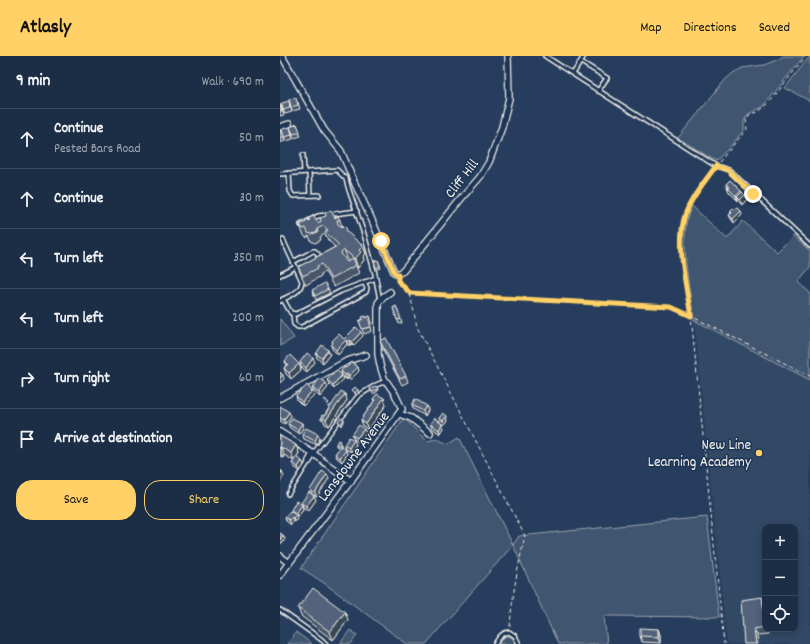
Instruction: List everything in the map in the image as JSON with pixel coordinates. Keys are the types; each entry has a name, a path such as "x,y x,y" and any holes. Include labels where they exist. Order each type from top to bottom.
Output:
{"street":[{"path":"282,56 324,130 341,151 394,272 398,274"},
{"name":"Cliff Hill","path":"398,274 403,271 484,172 502,127 509,98 508,56"},
{"path":"280,127 289,124"},
{"path":"380,300 390,292"},
{"name":"Lansdowne Avenue","path":"280,575 351,481 402,409 395,394 386,381 380,365 378,354 378,303 380,300"},
{"path":"280,398 347,362 366,355"},
{"path":"399,414 411,418 430,433"},
{"path":"280,432 351,481"},
{"path":"309,461 313,454"},
{"path":"280,556 289,563"}],"lane":[{"path":"545,56 716,166 728,170 810,246"},
{"path":"573,74 584,56"},
{"path":"581,62 607,78 598,91"},
{"path":"304,155 304,172"},
{"path":"280,174 337,170 346,179 364,234 376,278 380,300"},
{"path":"309,172 310,195"},
{"path":"289,173 290,191 293,196 319,195"},
{"path":"301,224 318,216 357,211"},
{"path":"283,240 302,281 302,286 299,291 281,300 293,314 294,324 298,327 302,327 366,292 367,288 364,282"},
{"path":"293,262 313,251 318,254 318,258 315,262"},
{"path":"280,275 303,267"},
{"path":"293,314 299,313 341,291 376,278"},
{"path":"313,454 358,396 386,381"},
{"path":"288,494 309,461"},
{"path":"280,610 326,644"},
{"path":"495,644 501,634 505,632 509,632 515,636 519,644"}],"path":[{"path":"724,644 691,316 683,260 681,240 682,228 685,214 691,201 716,166 747,129 746,120 750,114 758,112 769,103 806,56"},
{"path":"398,274 398,281 410,293 417,327 525,536 518,565 509,632"},
{"path":"410,293 671,307 810,376"}],"shaded area":[{"path":"783,56 804,56 763,107 748,114 744,121 744,130 716,161 678,138 725,80 733,73 742,68 764,65"},
{"path":"810,56 810,101 785,88"},
{"path":"692,206 727,239 743,221 777,252 793,236 810,251 810,267 798,282 810,293 810,380 694,320 685,245 685,230"},
{"path":"280,319 294,338 280,346"},
{"name":"New Line Learning Academy","path":"694,320 810,380 810,644 727,644"},
{"path":"404,418 427,441 437,439 448,444 459,437 513,545 426,644 407,644 324,583 301,568"},
{"path":"707,517 719,617 604,616 607,644 558,644 513,545 519,536"},
{"path":"350,630 357,635 351,644 340,644"},
{"path":"296,632 312,644 287,644"},
{"path":"504,637 512,637 516,644 499,644"}],"building":[{"path":"296,98 298,105 291,107 289,99"},
{"path":"289,101 290,108 283,110 282,103"},
{"path":"297,124 300,132 293,134 290,127"},
{"path":"290,127 292,135 284,137 282,129"},
{"path":"280,130 283,137 280,138"},
{"path":"730,180 741,191 736,196 726,184"},
{"path":"742,192 745,195 740,200 737,197"},
{"path":"733,208 734,210 737,208 741,211 733,219 729,215 732,213 730,211"},
{"path":"331,210 335,218 338,216 340,220 337,220 338,224 342,227 343,225 347,229 346,231 363,246 359,250 361,252 355,259 344,250 341,253 347,262 353,258 356,265 331,279 322,264 317,266 318,268 303,276 298,267 339,245 325,232 328,230 323,226 317,229 318,232 312,234 308,233 306,228 303,229 300,225 310,220 308,219 313,216 318,223 321,221 320,218 326,216 325,213"},
{"path":"378,260 380,266 376,268 374,261"},
{"path":"325,283 328,289 315,296 312,290"},
{"path":"396,306 401,319 397,320 393,308"},
{"path":"366,316 366,318 370,316 371,319 369,320 371,327 362,329 359,321 363,319 362,317"},
{"path":"356,327 361,332 352,342 350,340 348,342 346,340 336,350 331,345 333,343 332,341 339,334 344,339"},
{"path":"386,338 406,376 400,379 380,341"},
{"path":"322,345 328,350 322,358 316,354"},
{"path":"307,353 313,358 306,368 300,362"},
{"path":"290,355 299,364 289,373 284,368 288,364 285,361"},
{"path":"352,362 358,367 349,376 347,374 345,375 341,371"},
{"path":"336,370 342,375 333,385 327,380"},
{"path":"320,378 326,383 319,393 312,388"},
{"path":"307,385 312,391 302,402 296,396"},
{"path":"376,386 378,389 372,392 370,389"},
{"path":"355,387 358,390 355,393 352,390"},
{"path":"341,391 345,394 326,420 323,418"},
{"path":"377,394 384,398 366,424 361,420 375,400 373,399"},
{"path":"325,399 329,403 327,405 323,401"},
{"path":"415,399 427,406 423,411 412,405"},
{"path":"280,406 289,412 284,420 280,418"},
{"path":"443,413 447,416 443,421 439,418"},
{"path":"292,418 302,423 298,430 288,424"},
{"path":"341,418 344,420 341,424 338,422"},
{"path":"434,418 442,424 439,430 430,424"},
{"path":"359,425 364,429 357,438 352,435"},
{"path":"306,428 318,434 315,441 302,434"},
{"path":"280,436 296,445 291,453 281,447 280,449"},
{"path":"349,437 354,440 349,448 344,445"},
{"path":"338,440 341,444 340,446 336,444"},
{"path":"341,446 346,450 340,458 335,454"},
{"path":"296,457 302,461 298,467 292,463"},
{"path":"322,471 327,474 315,493 310,490"},
{"path":"309,492 314,496 306,506 301,503"},
{"path":"296,501 302,505 296,513 291,510"},
{"path":"290,511 296,515 289,520 285,517"},
{"path":"280,533 283,535 280,540"},
{"path":"313,588 345,612 330,632 298,608"},
{"path":"762,597 762,628 754,629 756,644 744,644 741,600"},
{"path":"640,628 659,629 659,637 640,636"}],"place":[{"name":"New Line Learning Academy","path":"759,453"}],"route":[{"path":"381,241 394,272 398,274 398,281 410,293 671,307 691,316 681,240 685,214 691,201 716,166 728,170 753,194"}]}
